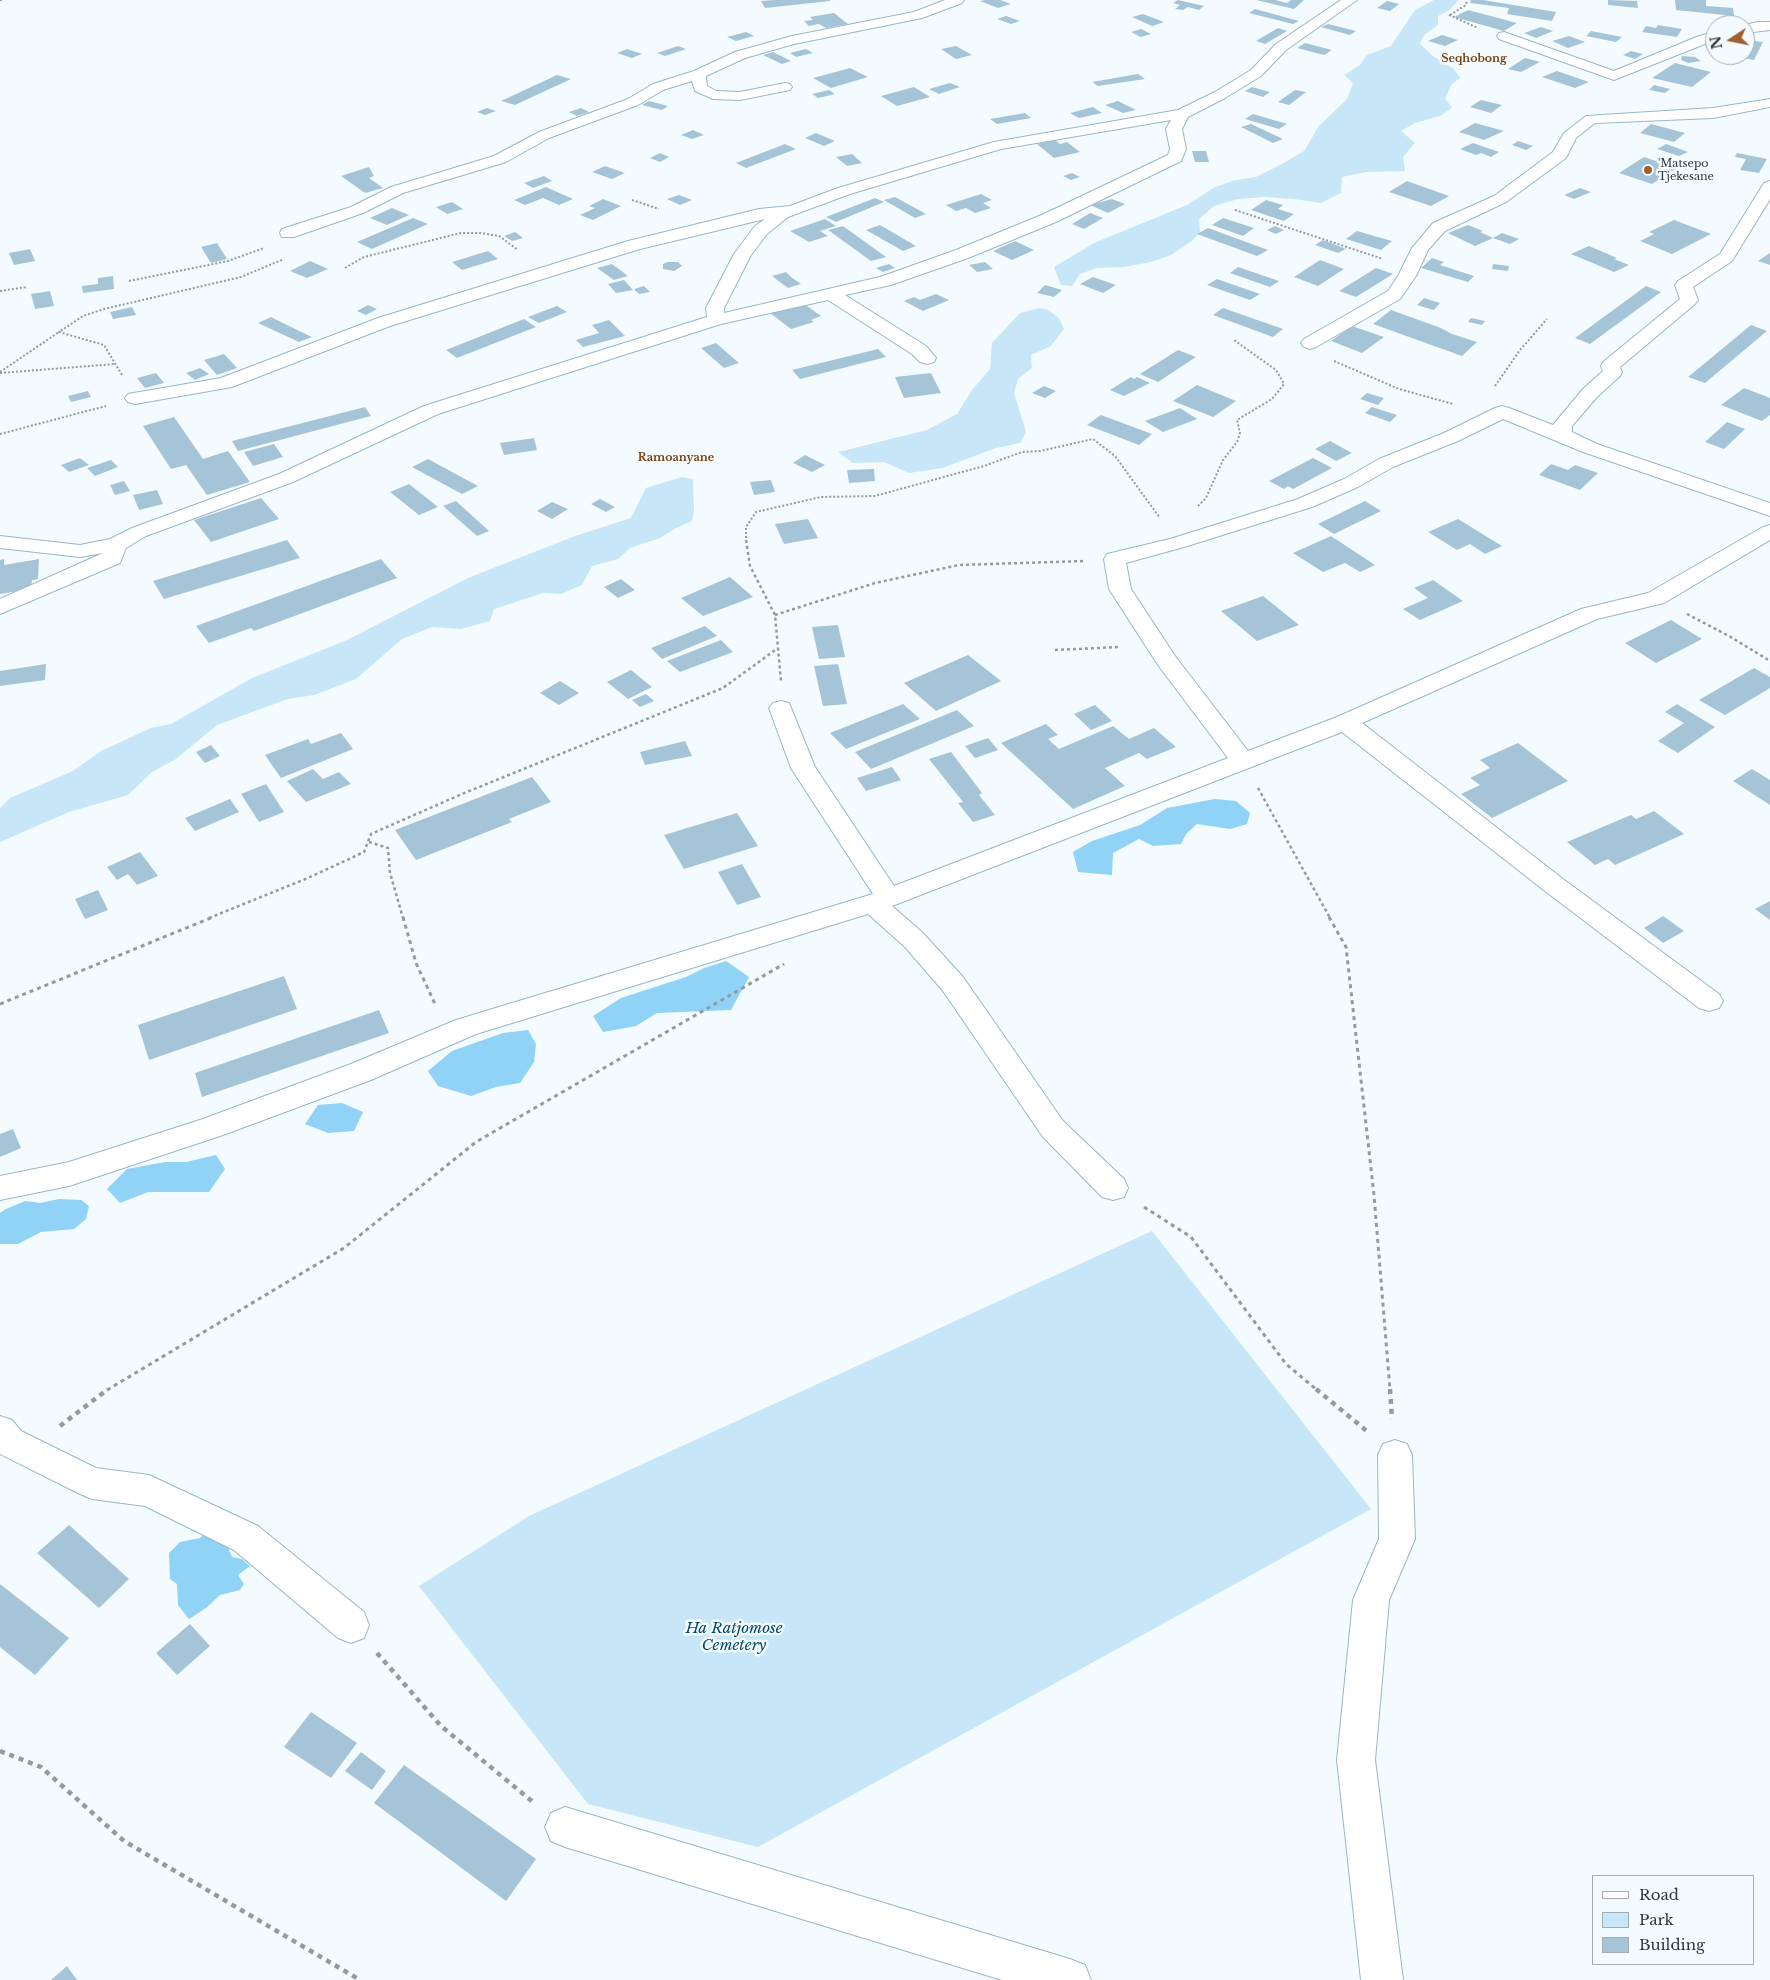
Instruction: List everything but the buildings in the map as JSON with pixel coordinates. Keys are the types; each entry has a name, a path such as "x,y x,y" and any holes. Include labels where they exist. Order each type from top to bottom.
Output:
{"street":[{"path":"699,80 740,55 792,40 917,15 957,0"},
{"path":"135,398 225,383 384,322 634,245 760,214 782,213 844,191 999,145 1182,114 1220,95 1256,72 1281,47 1350,0"},
{"path":"1755,27 1770,26"},
{"path":"1504,36 1614,76 1705,39"},
{"path":"699,80 700,88 712,95 740,96 785,87"},
{"path":"288,233 357,210 397,190 500,159 544,135 633,102 658,87 699,80 730,82"},
{"path":"1310,343 1394,295 1420,248 1439,227 1500,199 1560,155 1569,136 1591,119 1728,111 1770,103"},
{"path":"1728,111 1763,120"},
{"path":"0,542 80,552 116,545 139,532 286,478 431,410 716,320 885,281 962,254 1050,218 1175,158 1178,148 1174,129 1182,114"},
{"path":"1562,434 1562,425 1590,393 1614,372 1610,366 1689,300 1684,285 1726,256 1770,186"},
{"path":"716,320 715,308 744,254 761,230 782,213"},
{"path":"831,294 918,350 927,358"},
{"path":"1243,761 1166,660 1120,589 1115,560 1177,543 1305,503 1351,483 1386,463 1451,437 1502,412 1562,434 1590,448 1770,510"},
{"path":"0,1188 69,1174 213,1127 361,1072 484,1021 881,900 1345,722 1589,614 1656,598 1770,531"},
{"path":"0,607 112,558 116,545"},
{"path":"781,708 804,768 881,900 953,984 1053,1130 1113,1188"},
{"path":"1345,722 1708,1001"},
{"path":"0,1431 9,1442 92,1484 149,1490 246,1538 351,1625"},
{"path":"1382,1980 1356,1760 1371,1600 1397,1539 1395,1455"},
{"path":"565,1827 1070,1980"}],"path":[{"path":"1467,0 1466,5 1449,15 1472,26 1504,36"},
{"path":"1235,210 1410,269"},
{"path":"345,268 364,257 401,246 461,233 481,232 499,236 517,250 554,259 566,267"},
{"path":"129,281 228,261 272,246 288,233"},
{"path":"0,372 83,316 104,308 195,289 241,277 286,258"},
{"path":"0,291 26,287"},
{"path":"1494,390 1496,383 1510,363 1547,319"},
{"path":"0,434 135,398 104,345 59,332"},
{"path":"1165,526 1191,511 1206,498 1223,460 1237,442 1240,433 1237,420 1272,399 1284,384 1276,370 1234,340"},
{"path":"1310,343 1310,352 1399,388 1491,418"},
{"path":"0,372 115,364"},
{"path":"780,665 775,616 750,566 746,544 746,526 756,512 821,497 875,496 984,466 1022,452 1040,451 1093,439 1115,456 1177,543"},
{"path":"775,616 875,583 959,565 1115,560"},
{"path":"1656,598 1729,636 1770,662"},
{"path":"1055,650 1113,646 1166,660"},
{"path":"0,1004 308,878 364,852 371,834 462,794 722,688 778,648"},
{"path":"1243,761 1346,947 1374,1195 1395,1455"},
{"path":"369,842 388,848 390,873 416,963 450,1034"},
{"path":"28,1451 113,1385 344,1248 476,1142 780,968 801,947 798,926"},
{"path":"1113,1188 1191,1237 1286,1364 1395,1455"},
{"path":"351,1625 441,1726 565,1827"},
{"path":"0,1751 41,1767 124,1841 360,1980"}],"green space":[{"path":"1434,0 1459,0 1448,11 1438,16 1438,25 1424,35 1420,44 1433,56 1454,69 1460,78 1452,84 1445,98 1452,108 1440,116 1415,123 1401,131 1415,143 1403,157 1405,171 1366,172 1342,177 1341,193 1321,203 1265,197 1238,199 1214,206 1199,219 1200,232 1193,240 1171,255 1151,262 1124,267 1097,268 1080,274 1072,286 1061,285 1054,267 1094,243 1187,205 1215,187 1236,180 1256,177 1304,151 1319,126 1347,99 1353,83 1344,75 1360,65 1367,55 1391,46 1415,10"},
{"path":"1040,308 1048,310 1059,318 1064,329 1051,346 1031,355 1032,368 1018,379 1014,393 1026,432 1020,443 996,448 942,468 909,473 884,462 853,463 838,452 927,430 957,414 972,390 990,369 992,343 1020,313"},
{"path":"682,477 693,479 694,510 692,521 660,538 630,548 618,559 592,566 582,585 561,594 543,593 494,609 490,621 461,629 432,627 402,639 356,679 314,695 288,699 217,725 176,759 152,772 128,795 69,812 0,842 0,808 10,798 73,771 101,751 151,728 171,724 252,678 347,640 468,578 575,536 631,518 646,488"},
{"name":"Ha Ratjomose Cemetery","path":"1152,1231 1371,1509 758,1847 588,1804 419,1586 529,1516"}],"shaded area":[{"path":"1215,799 1236,801 1250,813 1247,824 1230,829 1197,824 1186,834 1181,844 1153,846 1139,839 1113,853 1112,875 1078,872 1073,852 1092,841 1140,825 1167,808"},
{"path":"726,961 749,977 731,1010 657,1013 636,1026 603,1032 593,1016 621,998 686,977 704,968"},
{"path":"528,1030 536,1044 534,1062 520,1083 496,1087 471,1096 438,1086 428,1071 452,1051 503,1033"},
{"path":"342,1103 363,1112 354,1131 328,1133 305,1124 318,1105"},
{"path":"216,1155 225,1169 209,1192 148,1192 120,1203 107,1189 127,1169 165,1162 186,1162"},
{"path":"59,1199 81,1200 89,1206 86,1219 74,1229 41,1232 18,1244 0,1244 0,1213 25,1201 40,1203"},
{"path":"217,1523 230,1540 229,1550 232,1557 242,1559 250,1566 238,1575 244,1584 240,1590 220,1595 206,1608 189,1619 178,1605 177,1584 170,1579 169,1553 180,1542 200,1538"}],"place":[{"name":"'Matsepo Tjekesane","path":"1648,170"}],"district":[{"name":"Seqhobong","path":"1474,59"},
{"name":"Ramoanyane","path":"676,458"}]}
